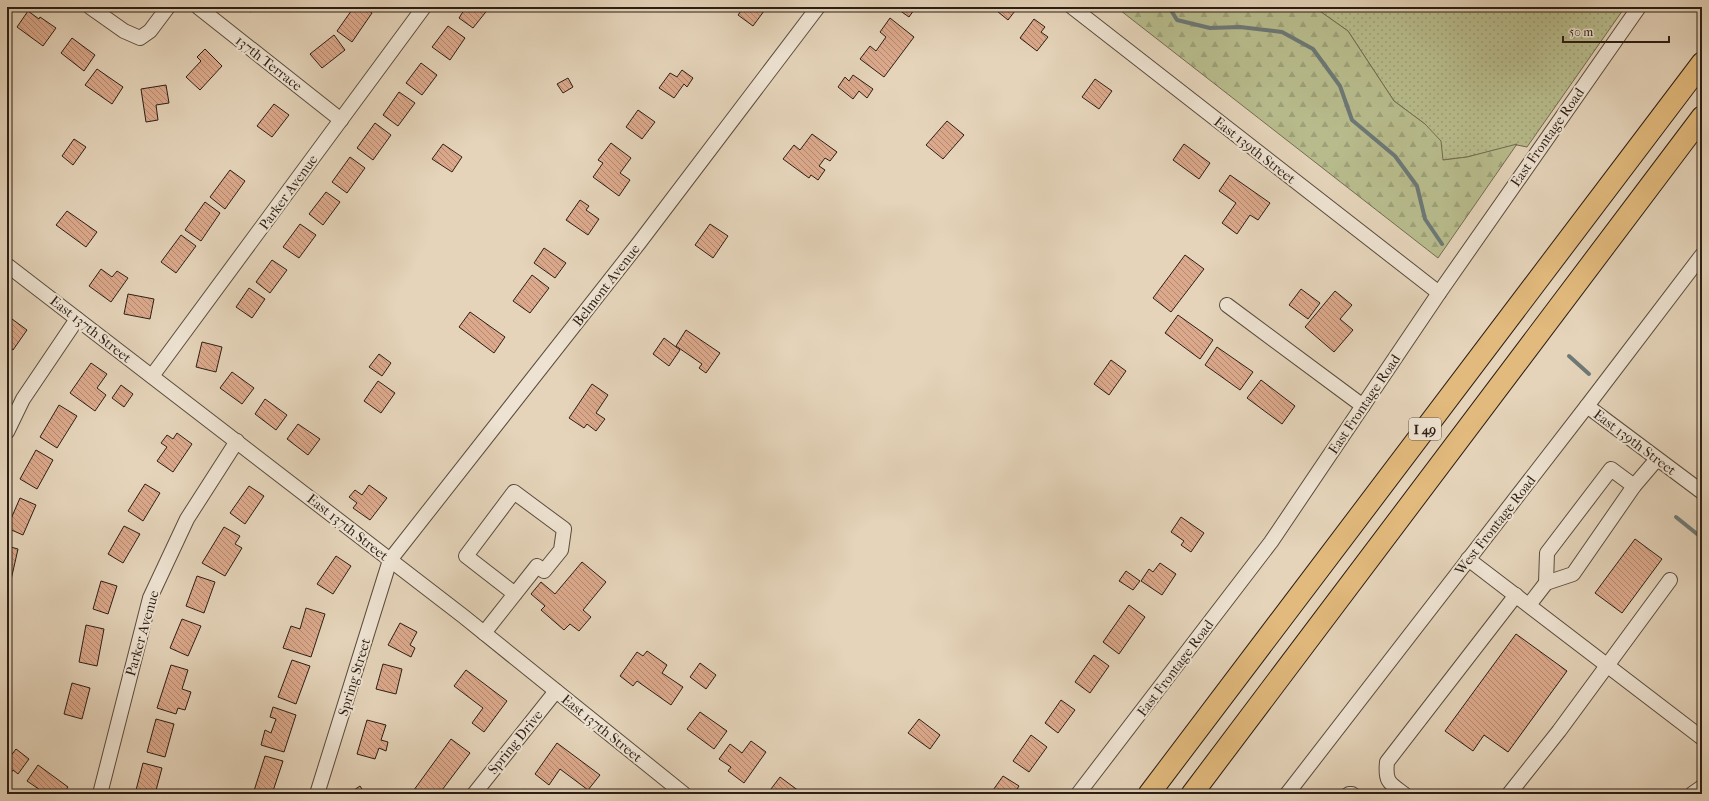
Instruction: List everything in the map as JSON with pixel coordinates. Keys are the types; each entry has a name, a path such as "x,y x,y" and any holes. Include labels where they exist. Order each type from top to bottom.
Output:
{"highway":[{"name":"I 49","path":"1149,794 1702,63"},
{"name":"I 49","path":"1192,794 1702,116"}],"street":[{"path":"90,7 124,32 140,38 150,31 168,7"},
{"name":"137th Terrace","path":"198,7 341,120"},
{"name":"Parker Avenue","path":"152,376 424,7"},
{"name":"Belmont Avenue","path":"390,560 634,249 818,7"},
{"name":"East 139th Street","path":"1072,7 1439,293"},
{"name":"East Frontage Road","path":"1078,794 1271,542 1439,293 1639,7"},
{"name":"West Frontage Road","path":"1287,794 1588,406 1702,255"},
{"name":"East 137th Street","path":"7,265 484,633 684,794"},
{"path":"1227,305 1362,406"},
{"path":"7,432 23,399 77,319"},
{"name":"East 139th Street","path":"1588,406 1656,459 1702,492"},
{"name":"Parker Avenue","path":"100,794 150,598 187,519 237,441"},
{"path":"1529,605 1546,583 1573,574 1634,486 1656,459"},
{"path":"1546,583 1547,553 1611,468 1634,486"},
{"path":"484,633 515,594 537,566 544,571 561,550 564,530 514,492 466,556 515,594"},
{"path":"1468,559 1702,738"},
{"name":"Spring Street","path":"317,794 390,560"},
{"path":"1509,794 1563,725 1670,580"},
{"path":"1404,794 1392,785 1386,775 1387,762 1516,595"},
{"name":"Spring Drive","path":"474,794 556,691"},
{"path":"1692,794 1702,786"}],"green space":[{"path":"1116,7 1314,7 1348,31 1394,101 1425,124 1441,141 1443,160 1467,157 1517,144 1438,258"},
{"path":"1314,7 1625,7 1527,147 1517,145 1467,157 1443,160 1425,124 1394,101 1348,31"}],"building":[{"path":"247,7 259,7 250,12"},
{"path":"354,7 364,7 372,13 352,42 337,31"},
{"path":"466,7 489,8 473,28 459,18"},
{"path":"744,7 767,7 753,26 738,15"},
{"path":"902,7 916,7 909,17 899,10"},
{"path":"992,7 1018,7 1008,20"},
{"path":"28,11 56,28 43,46 17,27"},
{"path":"890,18 914,37 884,77 860,59 870,46 876,51 886,37 880,32"},
{"path":"1034,19 1045,27 1041,32 1048,37 1037,51 1020,38"},
{"path":"448,26 465,38 450,60 432,47"},
{"path":"334,35 345,50 322,68 310,54"},
{"path":"72,38 95,55 84,71 61,53"},
{"path":"205,49 222,66 200,90 186,77 201,61 197,57"},
{"path":"421,63 437,75 422,95 406,83"},
{"path":"97,69 123,87 112,104 85,85"},
{"path":"682,70 693,78 687,87 684,84 674,98 659,88 670,73 677,77"},
{"path":"853,75 873,89 867,98 859,91 853,99 838,87 845,77 849,81"},
{"path":"568,78 573,87 563,93 557,84"},
{"path":"1095,79 1112,91 1099,109 1082,97"},
{"path":"166,85 169,103 156,105 158,120 146,122 141,89"},
{"path":"399,92 415,103 398,126 383,115"},
{"path":"274,104 289,115 272,137 257,126"},
{"path":"638,110 655,122 642,139 626,127"},
{"path":"947,121 964,135 943,159 926,145"},
{"path":"375,123 391,135 373,160 357,148"},
{"path":"812,134 837,152 830,161 825,158 819,166 825,170 818,180 811,175 809,178 783,159 794,145 800,150"},
{"path":"74,139 86,147 73,165 62,156"},
{"path":"611,143 631,158 620,173 630,180 619,196 593,177 603,163 598,160"},
{"path":"443,144 462,157 452,172 432,159"},
{"path":"1184,144 1210,163 1199,179 1173,160"},
{"path":"350,157 365,168 347,193 332,182"},
{"path":"230,170 245,181 225,209 210,197"},
{"path":"1230,175 1270,203 1258,220 1250,215 1237,234 1222,223 1236,203 1219,191"},
{"path":"326,192 340,202 323,225 309,214"},
{"path":"580,200 589,206 586,210 599,219 588,235 566,220"},
{"path":"205,202 220,213 201,241 185,230"},
{"path":"67,211 97,232 86,247 56,225"},
{"path":"300,224 316,235 299,258 283,247"},
{"path":"710,224 728,236 713,258 695,245"},
{"path":"181,235 196,246 176,273 161,262"},
{"path":"544,248 566,263 555,278 534,263"},
{"path":"1185,255 1204,269 1171,312 1153,298"},
{"path":"272,260 287,270 270,293 256,282"},
{"path":"101,269 112,277 117,271 128,278 111,302 89,286"},
{"path":"532,275 549,288 530,313 513,301"},
{"path":"249,288 265,299 252,318 236,307"},
{"path":"1301,289 1320,303 1308,319 1289,305"},
{"path":"1335,291 1352,305 1340,319 1353,330 1334,352 1305,327"},
{"path":"128,294 154,299 150,319 124,314"},
{"path":"470,312 505,337 494,353 459,327"},
{"path":"1178,315 1213,340 1200,359 1165,333"},
{"path":"12,319 27,330 13,350 7,346 7,326"},
{"path":"686,330 720,353 706,373 699,368 702,364 676,346"},
{"path":"664,338 680,350 669,366 653,354"},
{"path":"202,342 222,347 216,372 196,367"},
{"path":"1217,347 1253,372 1240,390 1205,365"},
{"path":"379,354 391,363 382,376 369,367"},
{"path":"1111,360 1126,371 1109,395 1094,384"},
{"path":"91,363 107,374 97,388 106,395 95,411 70,393"},
{"path":"232,372 254,388 242,404 220,388"},
{"path":"1261,380 1295,406 1282,424 1247,398"},
{"path":"378,381 395,393 381,413 364,401"},
{"path":"592,384 608,395 596,413 605,419 596,431 587,424 584,428 569,418"},
{"path":"121,385 133,394 124,407 112,398"},
{"path":"265,399 287,415 276,430 255,414"},
{"path":"59,405 77,416 57,448 40,437"},
{"path":"298,424 320,439 308,455 287,439"},
{"path":"177,433 192,444 173,472 157,461 167,447 161,443 167,435 173,439"},
{"path":"36,450 53,460 37,489 20,479"},
{"path":"145,484 160,493 143,521 128,511"},
{"path":"369,485 387,498 370,520 353,508 357,503 349,497 355,490 362,495"},
{"path":"249,486 264,496 245,524 230,513"},
{"path":"20,498 36,505 23,535 7,528"},
{"path":"1181,517 1204,533 1191,552 1181,545 1184,541 1171,532"},
{"path":"124,526 140,534 123,563 108,554"},
{"path":"224,527 240,536 235,544 242,548 225,576 202,563"},
{"path":"1635,539 1662,559 1622,613 1595,593"},
{"path":"7,546 18,549 11,580 7,579"},
{"path":"336,556 351,566 333,594 317,584"},
{"path":"582,562 606,582 583,610 591,617 579,631 570,624 564,630 541,610 545,606 531,594 541,582 555,594"},
{"path":"1160,563 1176,574 1162,595 1141,581 1149,569 1153,572"},
{"path":"1126,571 1140,581 1133,590 1119,581"},
{"path":"197,576 215,582 204,613 186,606"},
{"path":"101,581 117,586 108,614 93,609"},
{"path":"1129,605 1145,617 1119,654 1103,642"},
{"path":"306,608 325,614 311,657 283,648 291,626 300,629"},
{"path":"182,619 201,626 188,656 170,648"},
{"path":"400,623 417,632 410,645 415,648 411,657 388,645"},
{"path":"86,625 104,629 97,666 79,662"},
{"path":"1516,634 1567,671 1508,752 1484,735 1473,751 1445,731"},
{"path":"647,651 667,665 662,673 683,687 671,705 637,681 633,686 620,676 637,652 643,656"},
{"path":"1094,655 1109,666 1090,693 1075,682"},
{"path":"292,660 310,666 296,704 278,697"},
{"path":"700,663 716,675 706,689 690,677"},
{"path":"383,664 402,669 396,694 376,689"},
{"path":"171,665 188,670 182,689 191,692 185,710 178,708 176,714 157,708"},
{"path":"466,670 507,701 484,732 472,723 483,708 454,686"},
{"path":"72,683 90,688 82,719 64,714"},
{"path":"1061,700 1075,710 1058,733 1045,723"},
{"path":"273,707 296,715 284,752 261,745 265,730 271,733 276,719 270,717"},
{"path":"700,712 727,731 714,749 687,729"},
{"path":"156,719 174,724 165,757 147,752"},
{"path":"919,719 940,735 930,749 908,733"},
{"path":"367,720 386,725 381,740 388,742 386,751 379,748 375,759 357,754"},
{"path":"1031,735 1047,747 1029,772 1013,761"},
{"path":"451,739 470,753 439,794 411,794"},
{"path":"751,741 766,752 744,783 728,771 731,767 719,759 730,744 742,753"},
{"path":"557,743 600,775 588,790 560,769 549,785 535,774"},
{"path":"16,749 29,759 18,774 13,770 8,778 7,761"},
{"path":"265,756 283,761 272,794 253,794"},
{"path":"143,763 162,768 155,794 135,794"},
{"path":"38,765 68,787 63,794 46,794 27,781"},
{"path":"1003,776 1019,786 1014,794 991,793"},
{"path":"780,777 803,794 768,793"},
{"path":"360,786 365,794 348,794"},
{"path":"523,789 530,794 519,794"}],"waterway":[{"path":"1169,7 1177,20 1210,28 1240,27 1282,32 1313,49 1340,86 1352,120 1395,156 1417,186 1425,219 1442,244"},
{"path":"1569,356 1589,374"},
{"path":"1676,517 1702,538"}]}
